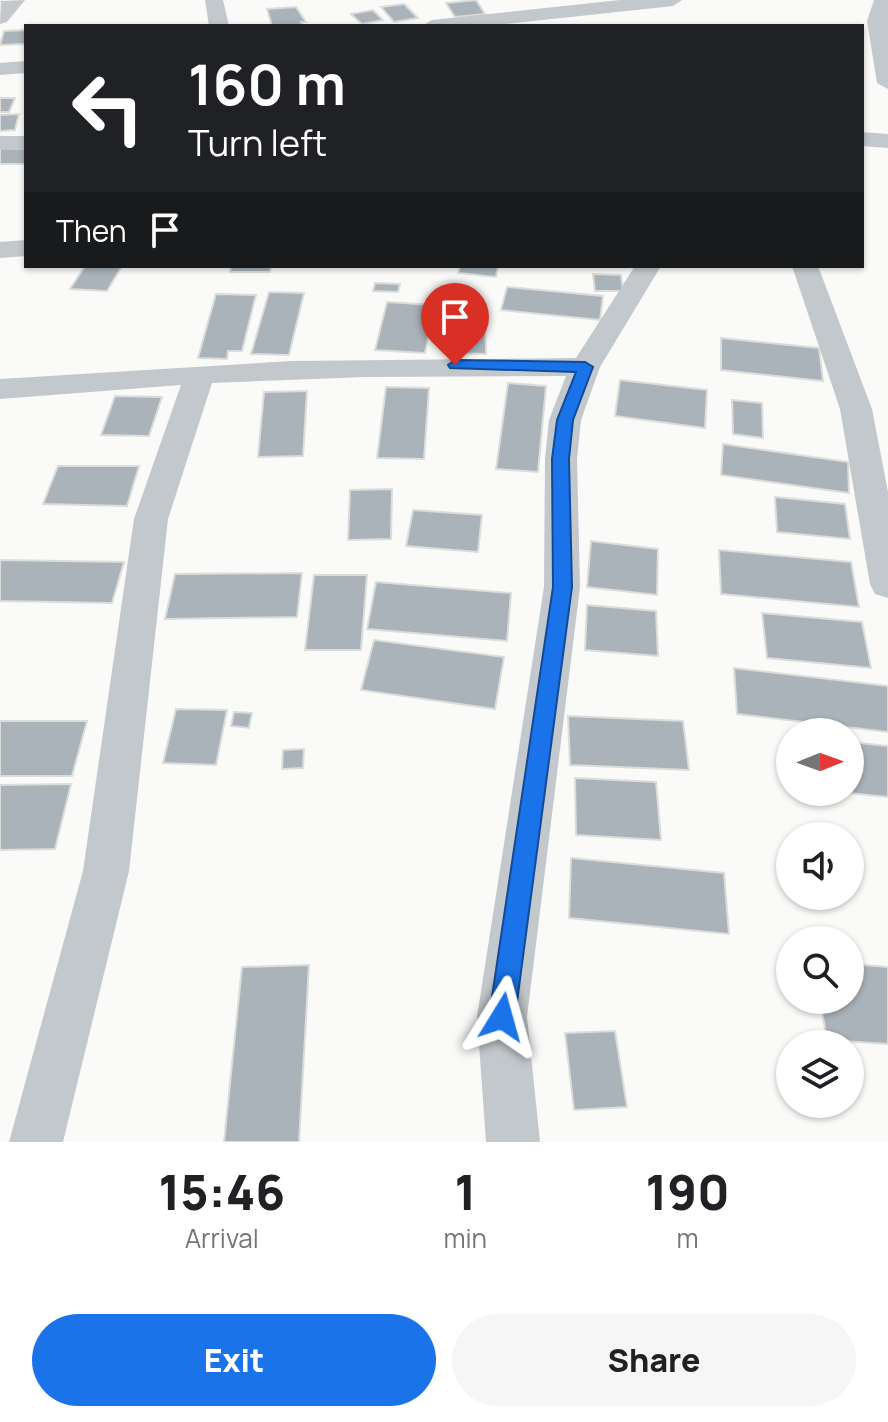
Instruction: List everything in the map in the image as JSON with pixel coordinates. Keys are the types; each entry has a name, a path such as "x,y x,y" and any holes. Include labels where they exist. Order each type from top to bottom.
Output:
{"street":[{"path":"0,18 8,5 16,0"},
{"path":"214,0 219,24"},
{"path":"451,24 673,0"},
{"path":"883,0 877,21 888,83"},
{"path":"631,5 646,24"},
{"path":"0,69 24,67"},
{"path":"864,139 888,141"},
{"path":"0,143 24,143"},
{"path":"0,250 24,248"},
{"path":"513,1142 502,1017 562,587 561,459 565,420 585,367 647,268"},
{"path":"806,268 856,409 888,584"},
{"path":"0,389 200,374 455,365 585,367"},
{"path":"36,1142 106,871 151,519 200,374"}],"building":[{"path":"476,0 485,14 455,17 446,3"},
{"path":"404,4 418,18 394,22 381,7"},
{"path":"296,7 306,22 271,24 267,9"},
{"path":"373,10 383,20 362,24 351,14"},
{"path":"24,30 24,44 0,45 4,31"},
{"path":"0,98 15,98 9,112 0,112"},
{"path":"19,114 15,130 0,131 0,115"},
{"path":"0,147 24,147 24,164 0,164"},
{"path":"84,268 121,268 107,291 70,289"},
{"path":"231,268 271,268 270,272 230,272"},
{"path":"459,268 498,268 496,277 458,273"},
{"path":"593,274 621,275 623,291 595,291"},
{"path":"375,283 400,284 398,292 373,291"},
{"path":"507,287 603,296 600,320 501,310"},
{"path":"269,292 304,293 289,355 251,354"},
{"path":"216,294 256,295 242,351 228,351 227,359 198,358"},
{"path":"387,302 435,305 425,353 375,350"},
{"path":"445,316 485,317 486,354 444,353"},
{"path":"721,338 819,348 823,381 721,370"},
{"path":"620,380 707,390 705,428 615,416"},
{"path":"508,383 546,386 538,472 496,469"},
{"path":"386,387 429,388 424,459 377,458"},
{"path":"307,391 303,456 258,457 264,392"},
{"path":"115,396 162,397 149,436 101,435"},
{"path":"732,400 762,403 763,438 733,434"},
{"path":"723,444 848,462 849,493 721,475"},
{"path":"58,466 139,466 127,506 43,504"},
{"path":"392,489 391,539 348,540 350,490"},
{"path":"775,497 845,504 850,539 777,532"},
{"path":"413,510 482,515 478,552 406,546"},
{"path":"591,541 658,549 657,595 587,587"},
{"path":"719,550 851,562 859,607 721,594"},
{"path":"0,560 124,562 112,603 0,601"},
{"path":"302,573 297,617 165,619 175,574"},
{"path":"314,575 367,575 361,650 305,650"},
{"path":"376,582 511,593 507,641 367,629"},
{"path":"587,605 656,611 658,656 585,650"},
{"path":"762,613 862,622 871,668 767,658"},
{"path":"374,640 504,657 495,709 361,690"},
{"path":"734,668 888,686 888,732 864,729 864,718 776,719 737,714"},
{"path":"176,709 227,710 216,765 163,763"},
{"path":"234,712 252,713 249,728 231,726"},
{"path":"568,716 683,721 689,770 570,765"},
{"path":"0,721 87,721 72,776 0,776"},
{"path":"864,743 888,746 888,797 864,795"},
{"path":"304,749 303,768 282,769 283,750"},
{"path":"575,778 656,782 661,840 576,835"},
{"path":"71,784 55,849 0,850 0,785"},
{"path":"571,858 724,873 729,934 569,918"},
{"path":"309,965 299,1142 224,1142 242,967"},
{"path":"864,965 888,967 888,1044 864,1042 864,1030 825,1030 822,1014 864,1014"},
{"path":"615,1031 627,1107 574,1110 565,1033"}],"route":[{"path":"455,365 585,367 577,395 565,420 561,459 562,587 502,1017"}]}
